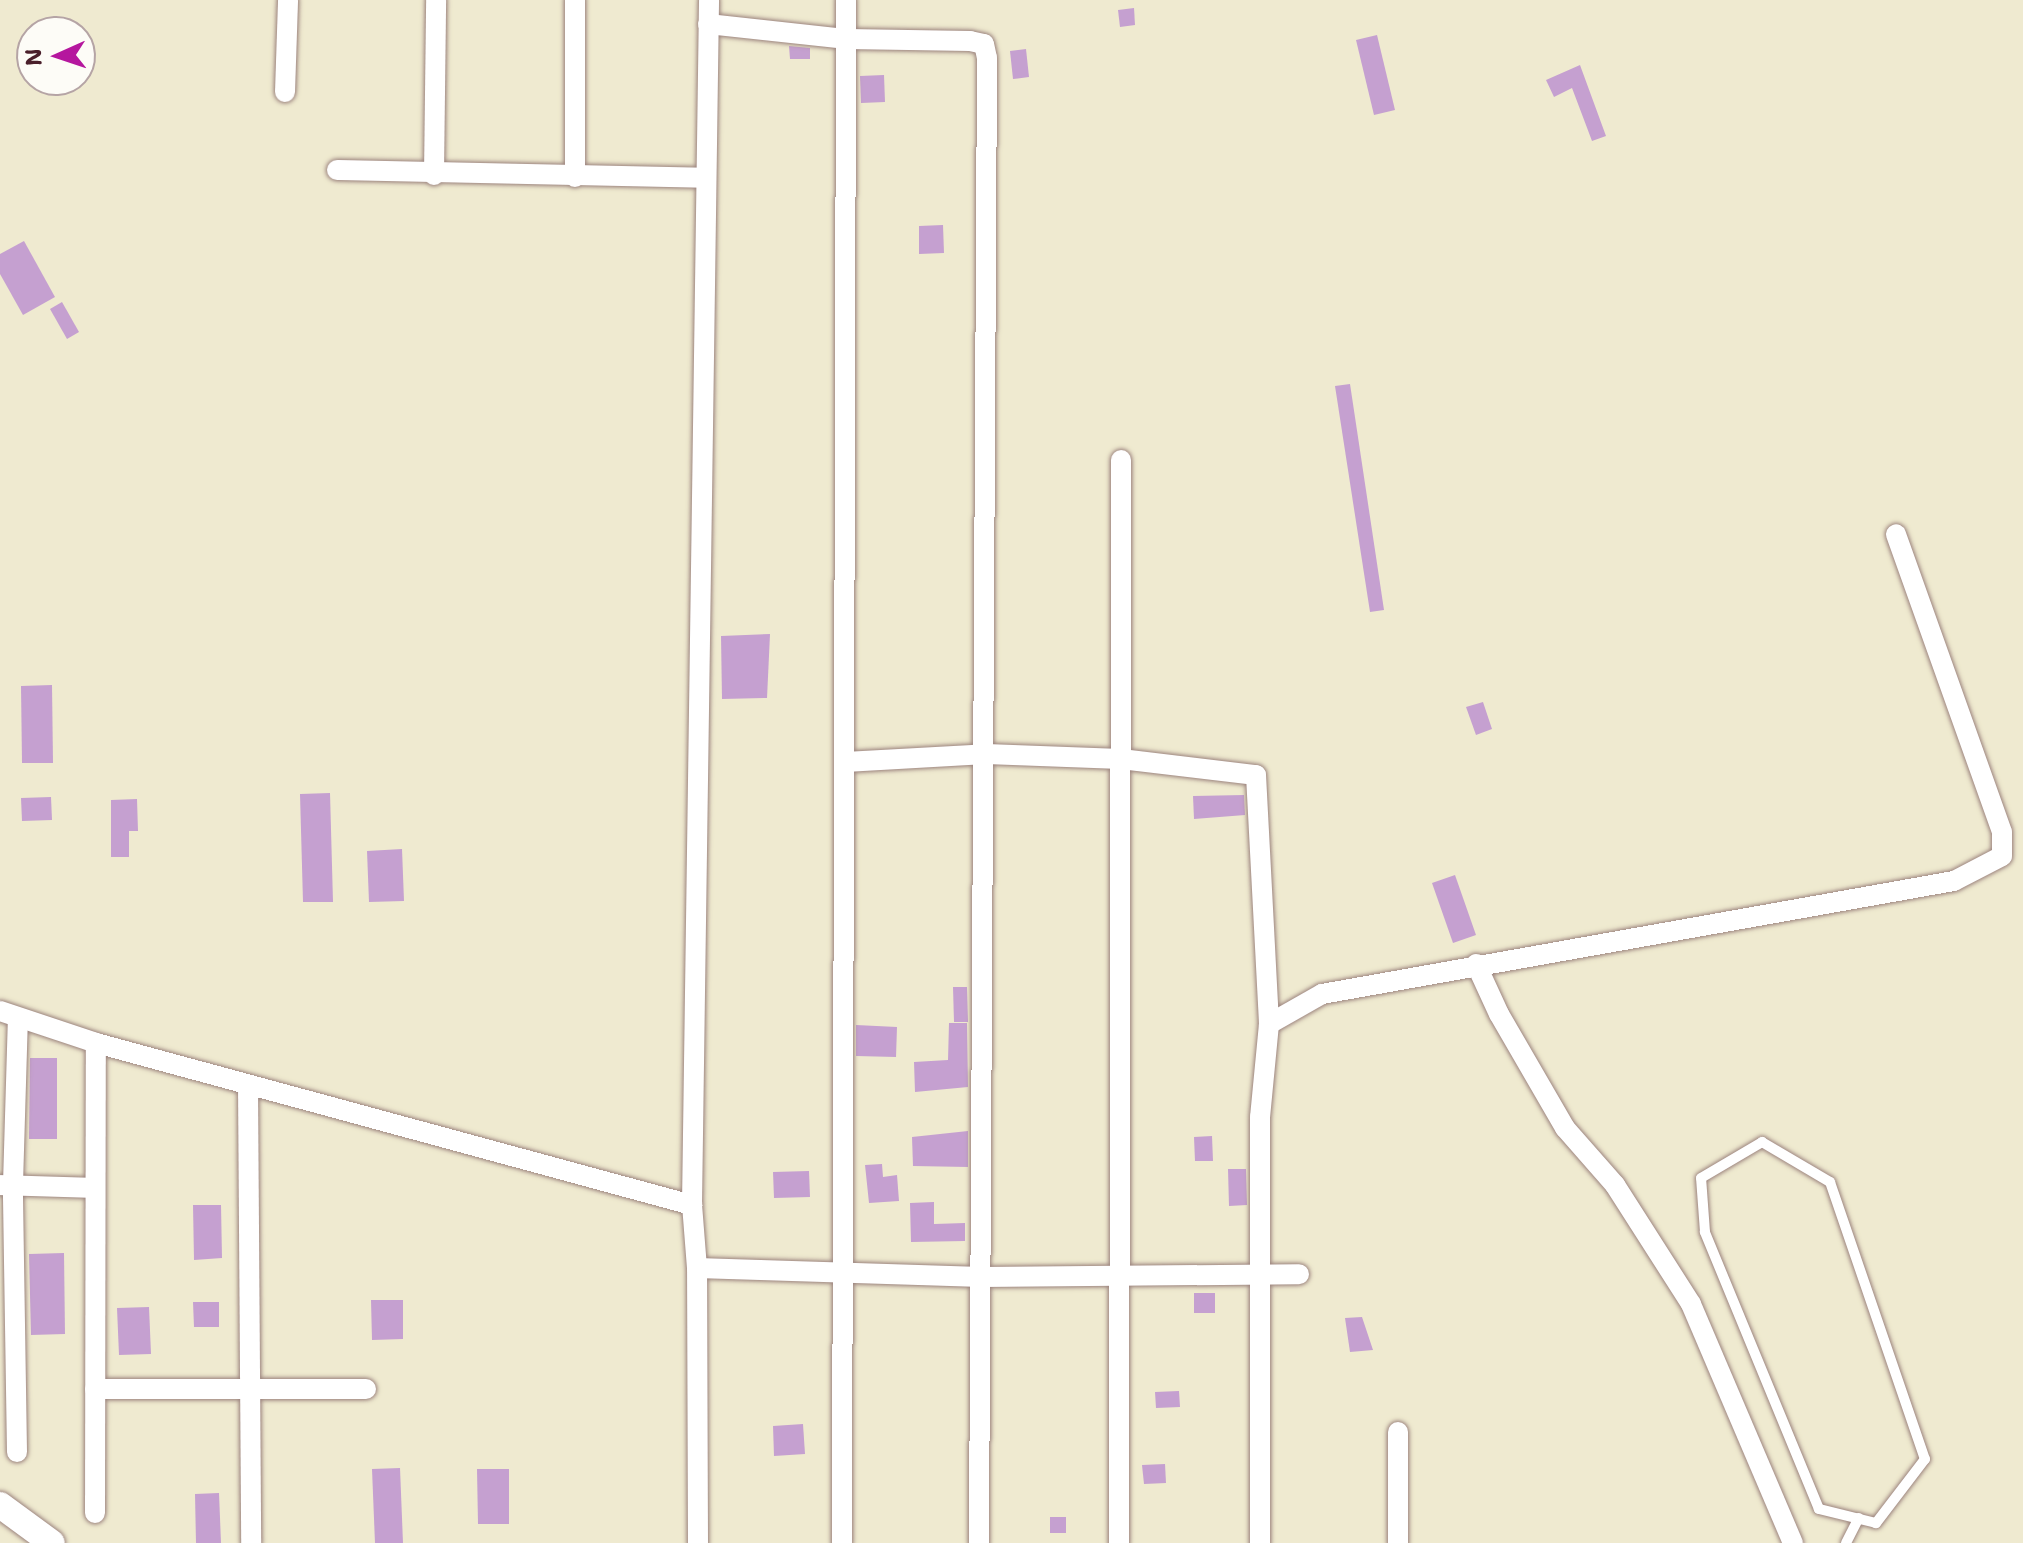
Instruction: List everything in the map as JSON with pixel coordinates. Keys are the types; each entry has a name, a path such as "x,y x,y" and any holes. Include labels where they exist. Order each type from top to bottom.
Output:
{"street":[{"path":"285,92 288,0"},
{"path":"434,175 436,0"},
{"path":"575,0 575,177"},
{"path":"698,1543 697,1268 692,1205 709,0"},
{"path":"842,1543 846,0"},
{"path":"708,24 847,39 970,41 984,44 987,58 986,754 979,1543"},
{"path":"337,170 434,175 706,178"},
{"path":"1119,1543 1121,460"},
{"path":"1269,1024 1322,994 1476,964 1954,881 2002,856 2002,832 1896,534"},
{"path":"845,762 986,754 1121,759 1256,775 1269,1024 1260,1117 1260,1543"},
{"path":"1476,964 1499,1014 1565,1128 1615,1185 1691,1304 1793,1543"},
{"path":"17,1452 6,1184 9,1015 96,1043 692,1205"},
{"path":"95,1513 96,1043"},
{"path":"248,1085 251,1543"},
{"path":"6,1184 95,1188"},
{"path":"697,1268 982,1277 1299,1274"},
{"path":"95,1389 366,1389"},
{"path":"1398,1432 1398,1543"},
{"path":"0,1505 52,1543"}],"lane":[{"path":"1762,1142 1830,1182 1925,1459 1876,1523 1859,1518 1819,1509 1705,1232 1701,1178 1762,1142"},
{"path":"1846,1543 1859,1518"}],"building":[{"path":"1134,8 1135,25 1120,27 1118,10"},
{"path":"1377,35 1395,110 1374,115 1356,40"},
{"path":"789,46 810,48 810,59 790,59"},
{"path":"1026,49 1029,77 1013,79 1010,51"},
{"path":"1580,65 1606,136 1592,141 1572,88 1554,97 1546,80"},
{"path":"884,75 885,102 861,103 860,76"},
{"path":"943,225 944,253 919,254 919,226"},
{"path":"24,241 55,297 23,315 0,274 0,254"},
{"path":"62,302 79,332 67,339 50,309"},
{"path":"1350,384 1384,610 1370,612 1335,386"},
{"path":"770,634 767,698 722,699 721,636"},
{"path":"52,685 53,763 22,763 21,686"},
{"path":"1483,702 1492,729 1476,735 1466,707"},
{"path":"330,793 333,902 303,902 300,794"},
{"path":"1244,795 1245,815 1194,819 1193,796"},
{"path":"51,797 52,820 22,821 21,798"},
{"path":"137,799 138,831 129,831 129,857 111,857 111,800"},
{"path":"402,849 404,901 369,902 367,851"},
{"path":"1455,875 1476,935 1453,943 1432,883"},
{"path":"953,987 967,987 968,1022 954,1022"},
{"path":"949,1023 967,1023 968,1087 915,1092 914,1062 948,1060"},
{"path":"856,1025 897,1027 896,1057 856,1056"},
{"path":"30,1058 57,1058 57,1139 29,1139"},
{"path":"968,1131 968,1167 913,1166 912,1137"},
{"path":"1212,1136 1213,1161 1195,1161 1194,1137"},
{"path":"882,1164 883,1177 897,1175 899,1201 869,1203 865,1165"},
{"path":"1228,1169 1246,1169 1247,1205 1229,1206"},
{"path":"809,1171 810,1197 774,1198 773,1172"},
{"path":"934,1202 934,1224 965,1223 965,1241 911,1242 910,1203"},
{"path":"193,1205 221,1205 222,1258 194,1260"},
{"path":"64,1253 65,1334 31,1335 29,1254"},
{"path":"1194,1293 1215,1293 1215,1313 1194,1313"},
{"path":"371,1300 403,1300 403,1339 372,1340"},
{"path":"193,1302 219,1302 219,1327 194,1327"},
{"path":"149,1307 151,1354 119,1355 117,1308"},
{"path":"1362,1317 1373,1350 1350,1352 1345,1318"},
{"path":"1179,1391 1180,1407 1156,1408 1155,1392"},
{"path":"803,1424 805,1454 774,1456 773,1426"},
{"path":"1165,1464 1166,1483 1144,1484 1142,1465"},
{"path":"400,1468 403,1543 375,1543 372,1469"},
{"path":"477,1469 509,1469 509,1524 478,1524"},
{"path":"219,1493 221,1543 196,1543 195,1494"},
{"path":"1050,1517 1066,1517 1066,1533 1050,1533"}]}
